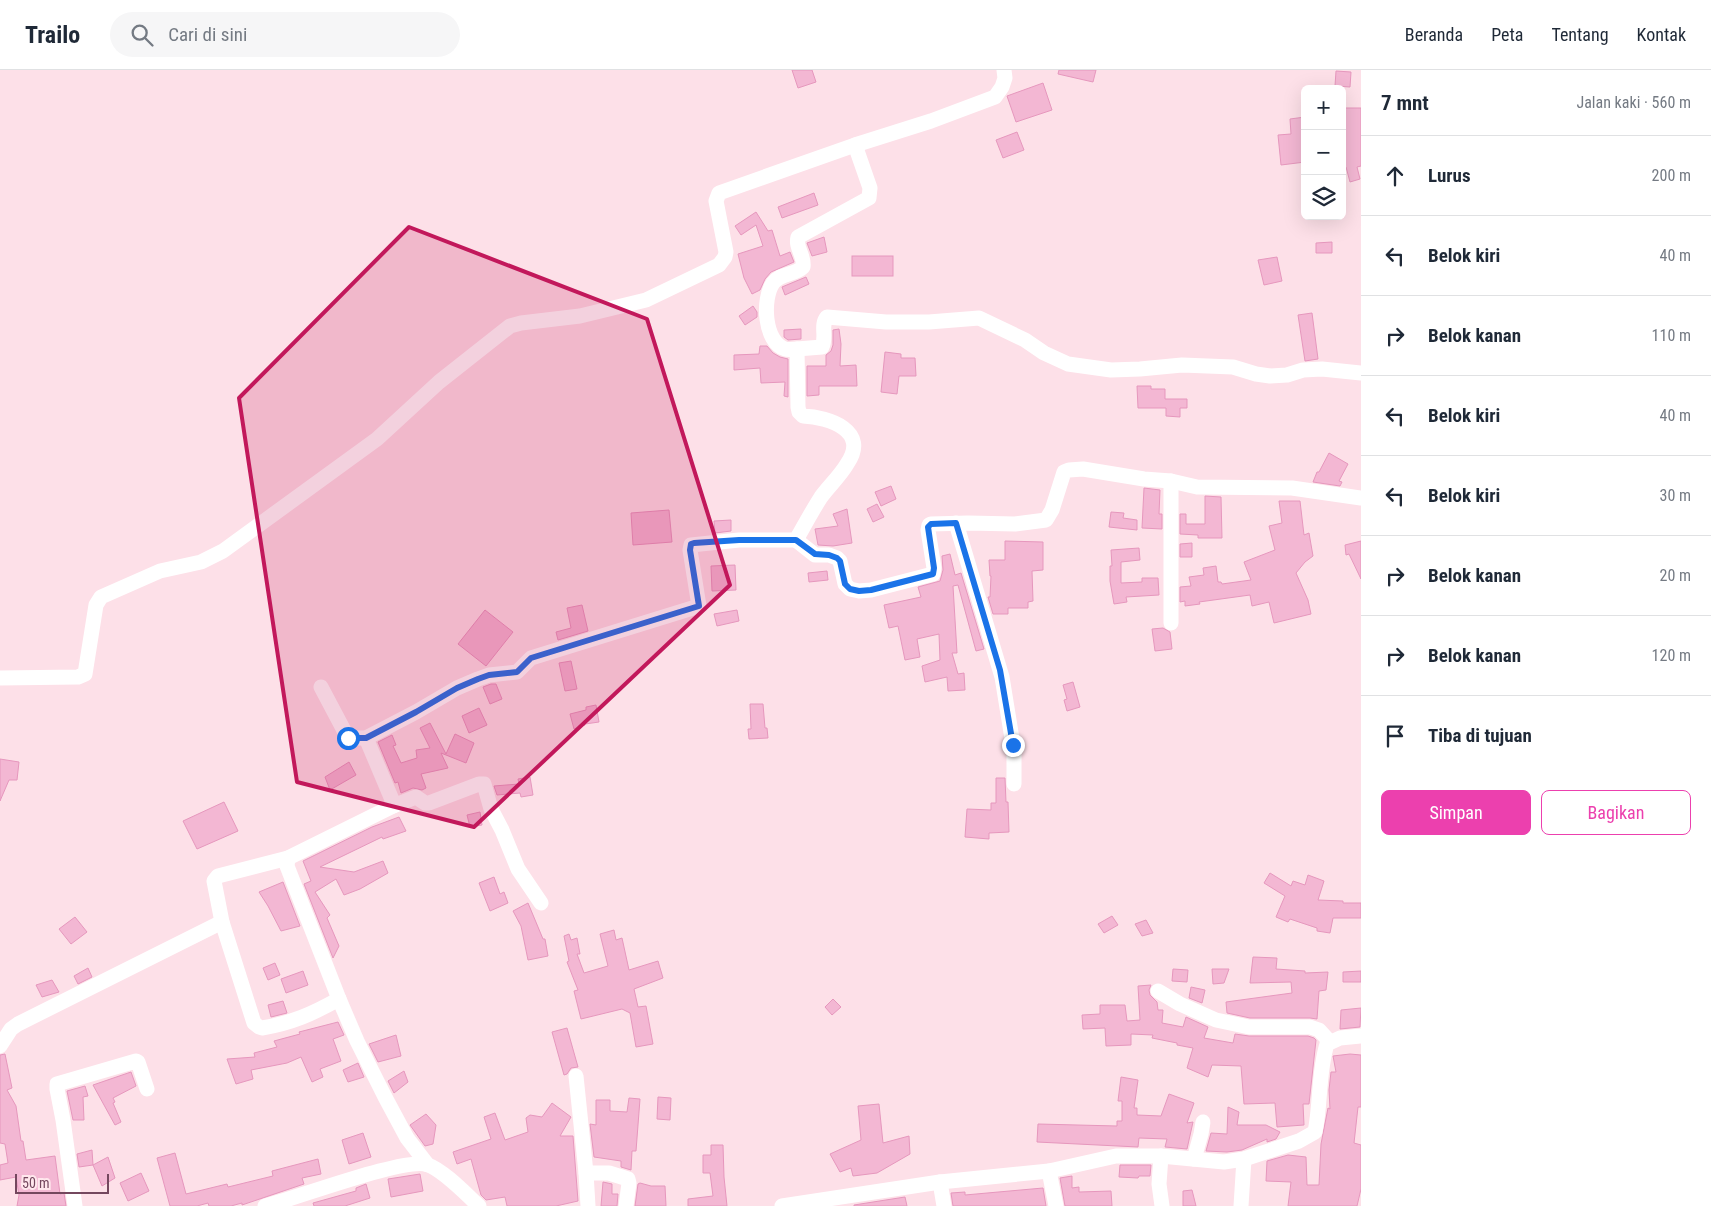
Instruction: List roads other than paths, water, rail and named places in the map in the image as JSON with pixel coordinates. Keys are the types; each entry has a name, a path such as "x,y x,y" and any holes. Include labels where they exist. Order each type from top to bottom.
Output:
{"street":[{"path":"0,678 81,676 86,670 96,605 101,598 160,570 201,562 223,551 377,438 439,382 510,326 580,316 646,300 719,265 726,252 716,201 719,194 776,172 931,121 995,97 1002,87 1004,70"},
{"path":"856,145 870,188 869,198 798,237 797,245 803,258 803,267 777,278 768,294 766,316 770,333 786,349 822,347 825,340 824,322 827,317 895,322 929,322 979,318 1026,340 1044,353 1068,364 1130,370 1170,365 1233,367 1270,376 1287,375 1303,370 1322,369 1361,372"},
{"path":"796,540 822,496 848,464 854,446 850,435 838,424 817,417 803,416 799,412 797,349"},
{"path":"321,687 348,738 366,738 457,688 489,675 517,672 531,658 699,606 690,550 691,544 739,540 796,540 815,554 829,555 837,558 840,561 845,584 850,589 865,591 933,574 934,568 928,527 931,524 1016,524 1046,520 1052,510 1064,472 1069,470 1083,469 1144,479 1171,481 1196,487 1292,488 1361,498"},
{"path":"1171,481 1171,623"},
{"path":"956,523 1000,670 1014,751 1014,784"},
{"path":"366,738 393,806"},
{"path":"339,999 311,1015 288,1023 262,1028 256,1026 222,922 214,885 216,878 288,858 393,806 416,797 429,803 479,784 484,784 491,809 516,865 541,903"},
{"path":"288,858 287,866 339,999 385,1097 407,1138 427,1164 440,1172 479,1206"},
{"path":"0,1046 11,1030 18,1024 222,922"},
{"path":"1158,991 1180,1004 1216,1020 1249,1027 1310,1027 1319,1030 1330,1042"},
{"path":"782,1206 940,1182 1049,1171 1116,1156 1161,1156 1224,1162 1244,1159 1299,1141 1315,1132 1320,1107 1321,1074 1327,1044 1340,1038 1361,1036"},
{"path":"75,1206 63,1120 56,1089 58,1084 136,1060 147,1089"},
{"path":"576,1076 588,1206"},
{"path":"1194,1159 1203,1122"},
{"path":"1161,1156 1159,1184 1162,1206"},
{"path":"1241,1206 1244,1159"},
{"path":"265,1206 283,1204 381,1170 427,1164"},
{"path":"1049,1171 1056,1206"},
{"path":"586,1173 609,1173 628,1179 626,1206"},
{"path":"940,1182 944,1206"}]}
